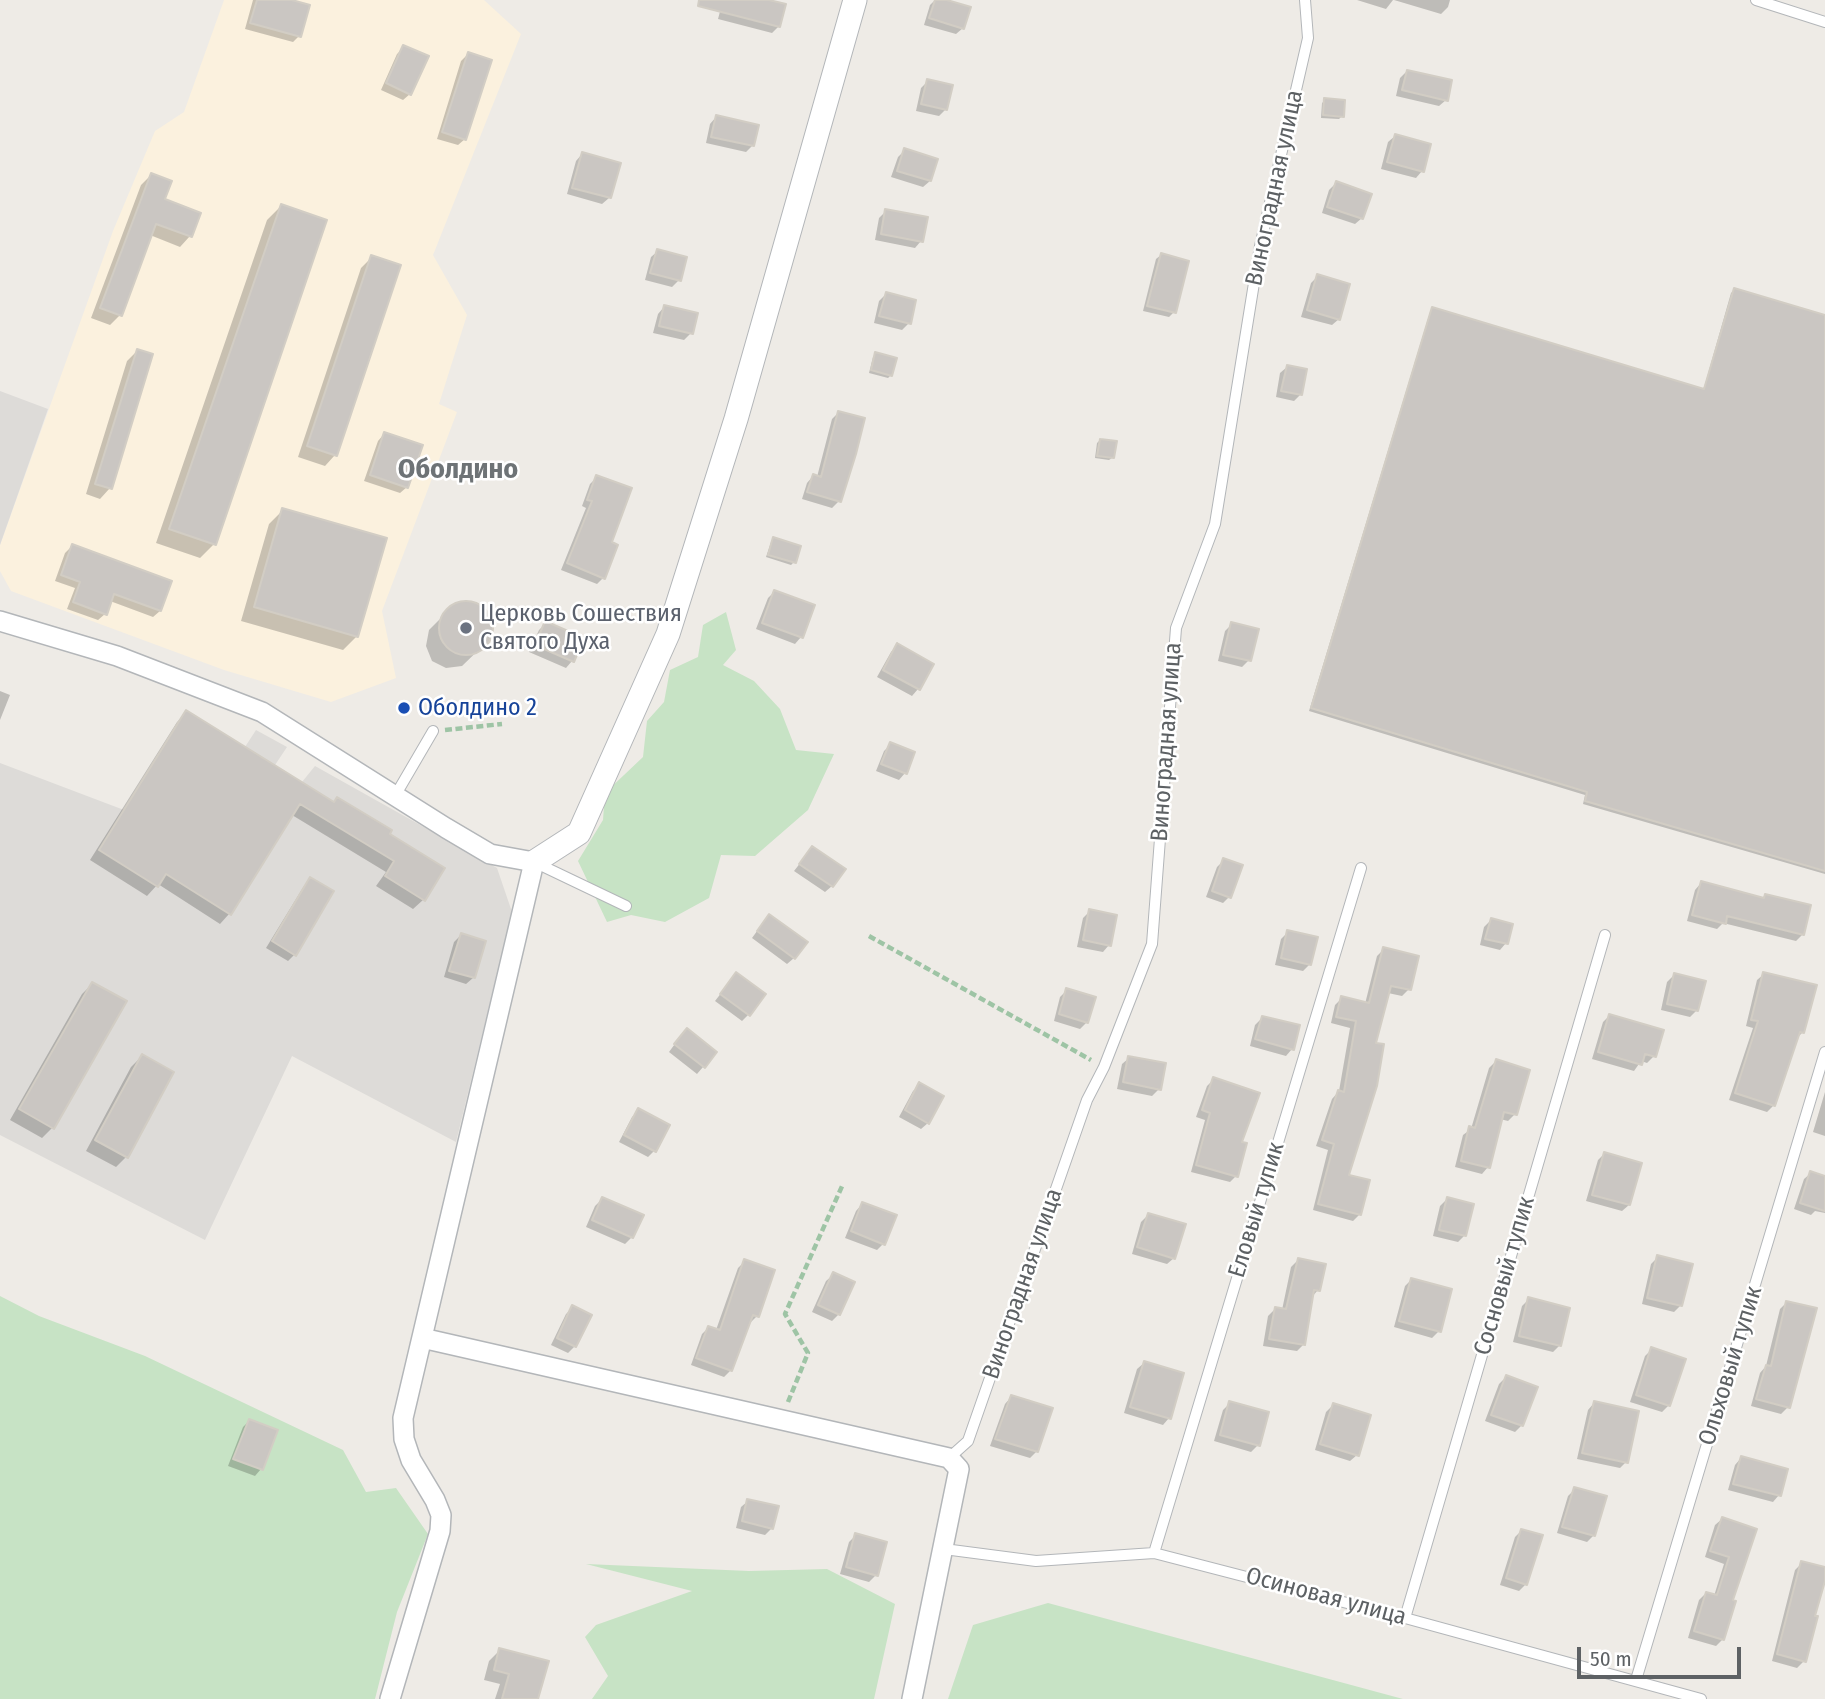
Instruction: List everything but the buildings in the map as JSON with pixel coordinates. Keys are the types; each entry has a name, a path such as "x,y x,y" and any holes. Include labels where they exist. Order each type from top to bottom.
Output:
{"street":[{"path":"0,621 117,656 262,712 490,854 534,862 579,833 668,634 736,419 855,0"},
{"path":"390,1699 440,1531 441,1516 411,1460 404,1439 403,1418 534,862"},
{"path":"422,1338 949,1458 959,1469 912,1699"}],"lane":[{"name":"Виноградная улица","path":"949,1458 968,1441 1087,1100 1104,1068 1152,944 1176,628 1215,524 1260,246 1308,38 1305,0"},
{"path":"1756,0 1825,22"},
{"path":"395,796 433,732"},
{"path":"534,862 626,906"},
{"name":"Еловый тупик","path":"1154,1553 1361,868"},
{"name":"Сосновый тупик","path":"1405,1618 1605,935"},
{"name":"Ольховый тупик","path":"1636,1681 1825,1052"},
{"name":"Осиновая улица","path":"944,1549 1036,1561 1154,1553 1701,1699"}],"path":[{"path":"433,732 502,724"},
{"path":"869,936 1104,1068"},
{"path":"781,1419 808,1353 785,1314 844,1184"}],"shaded area":[{"path":"224,0 484,0 521,34 433,255 467,315 439,404 457,412 382,611 396,678 331,702 224,670 11,591 0,571 0,545 113,231 155,131 184,112"},
{"path":"0,391 48,409 0,545"},
{"path":"186,710 245,747 256,730 287,747 275,765 302,782 315,766 497,868 512,912 456,1142 292,1056 205,1240 0,1135 0,763 124,810"}],"green space":[{"path":"726,612 736,650 723,665 754,681 780,709 796,750 834,754 808,810 755,856 721,855 709,898 665,922 631,915 607,922 578,861 603,820 605,793 643,757 647,721 664,702 670,670 698,657 703,625"},
{"path":"0,1296 39,1316 145,1356 343,1450 366,1492 396,1488 428,1534 397,1612 375,1699 0,1699"},
{"path":"586,1564 749,1571 827,1569 895,1604 874,1699 592,1699 608,1676 585,1637 596,1625 692,1591"},
{"path":"1048,1603 1403,1699 948,1699 973,1625"}],"place":[{"name":"Церковь Сошествия Святого Духа","path":"466,628"},
{"name":"Оболдино 2","path":"404,708"}],"district":[{"name":"Оболдино","path":"458,470"}]}
